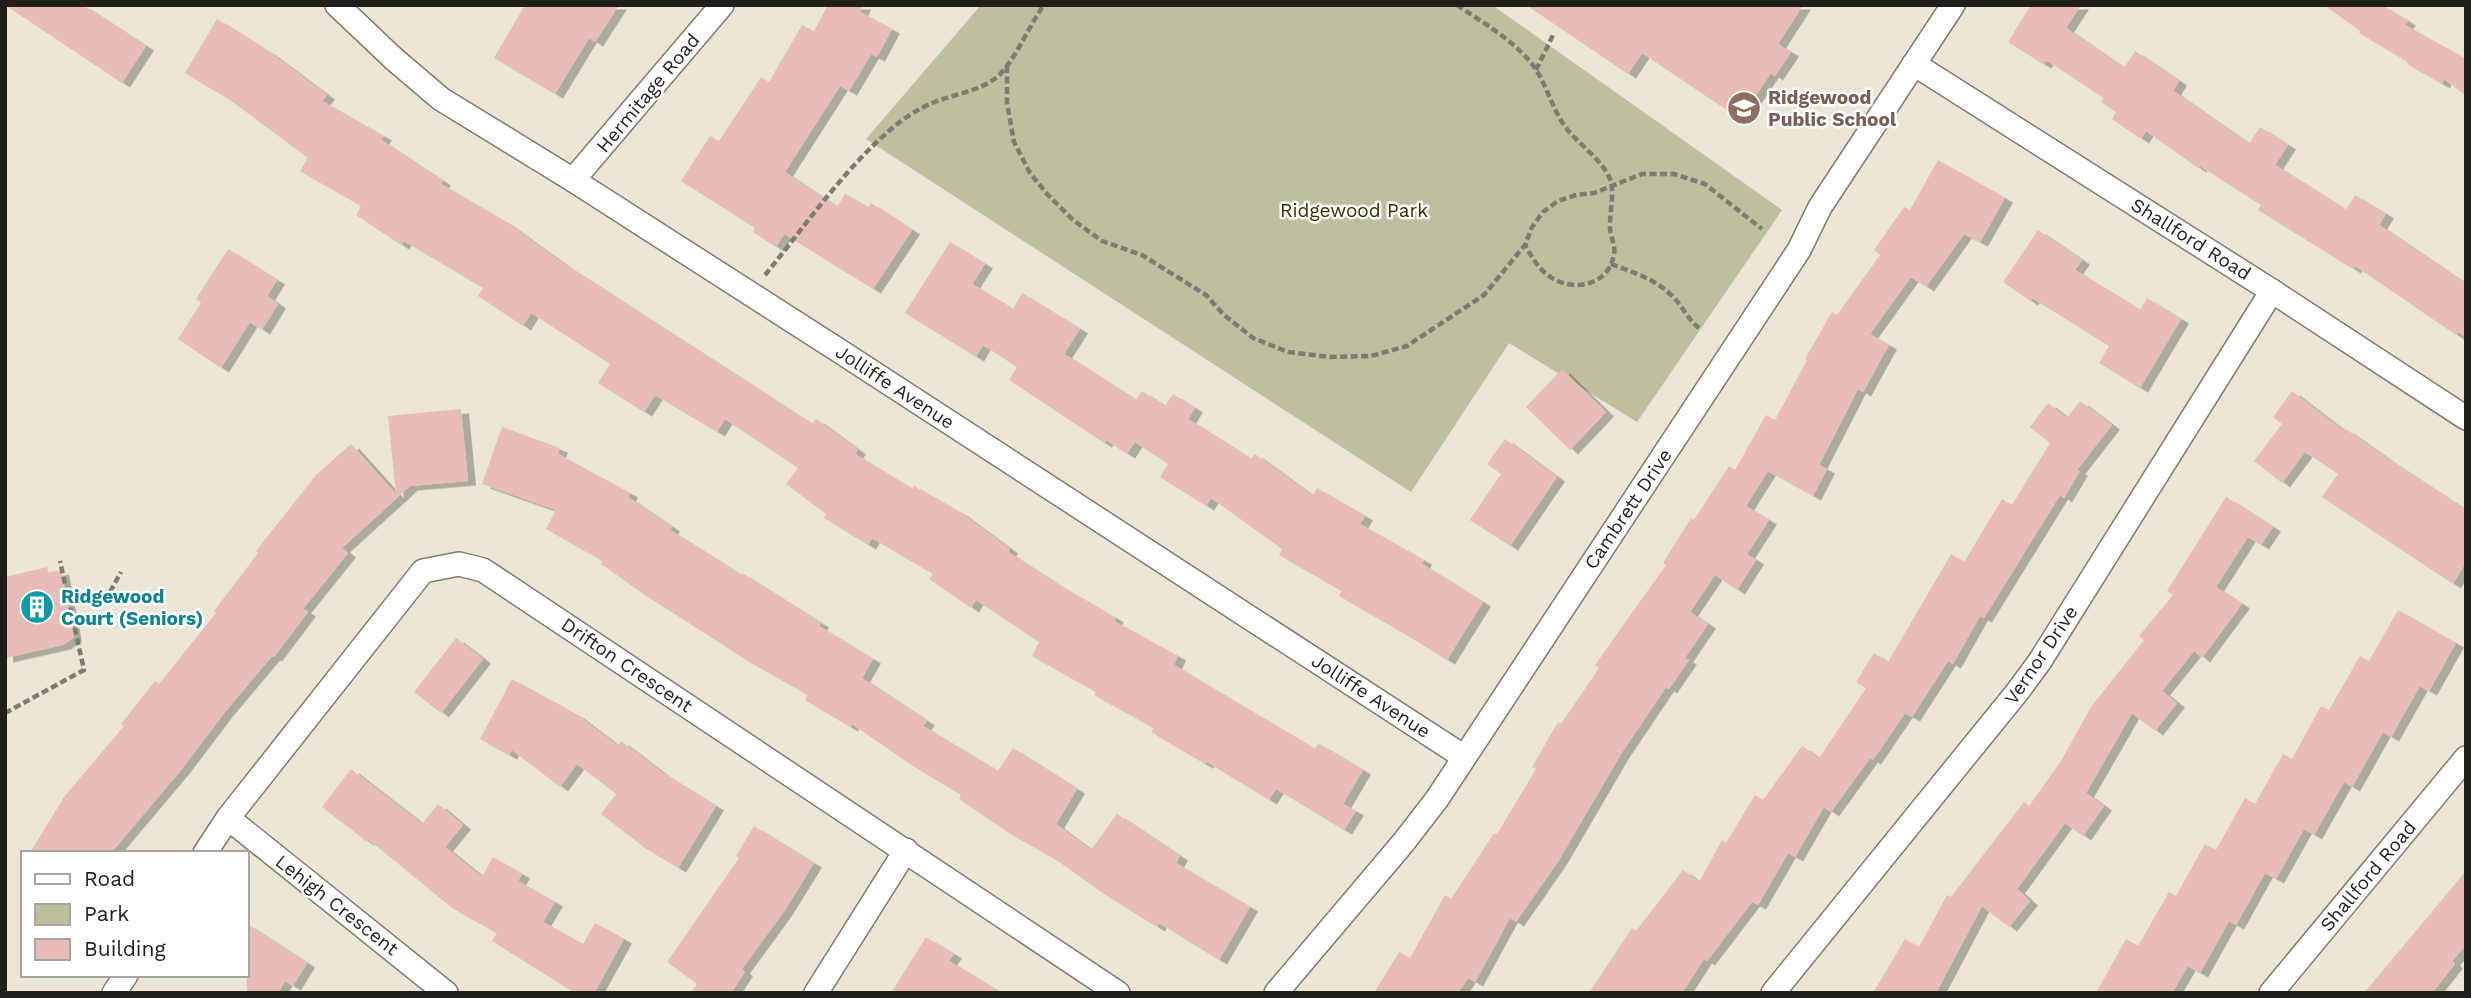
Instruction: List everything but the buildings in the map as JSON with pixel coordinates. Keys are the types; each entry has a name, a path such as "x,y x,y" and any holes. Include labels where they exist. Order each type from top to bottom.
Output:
{"street":[{"name":"Jolliffe Avenue","path":"337,5 394,59 442,99 750,293 1464,757"},
{"name":"Hermitage Road","path":"573,180 722,5"},
{"name":"Cambrett Drive","path":"1276,993 1403,844 1437,799 1799,250 1820,207 1953,5"},
{"name":"Shallford Road","path":"1914,64 2272,291 2466,418"},
{"name":"Vernor Drive","path":"1773,993 2040,661 2272,291"},
{"name":"Drifton Crescent","path":"206,851 228,818 423,571 458,564 483,570 1118,993"},
{"name":"Shallford Road","path":"2270,993 2466,758"},
{"name":"Lehigh Crescent","path":"228,818 446,993"},
{"path":"816,993 906,850"},
{"path":"114,993 125,977"}],"path":[{"path":"750,293 869,148 899,123 931,103 979,88 998,77 1044,5"},
{"path":"1457,5 1509,40 1536,71 1563,124 1606,170 1612,185 1609,230 1614,241 1614,253 1611,264 1596,281 1572,286 1559,282 1544,272 1525,244"},
{"path":"1536,71 1554,33"},
{"path":"1007,66 1007,103 1014,142 1030,173 1047,194 1073,220 1102,241 1142,255 1206,295 1224,315 1253,338 1288,352 1330,357 1371,356 1407,346 1485,295 1525,244 1532,227 1543,212 1558,201 1594,193 1642,174 1674,174 1705,184 1762,229"},
{"path":"1611,264 1650,278 1672,295 1689,321 1699,328"},
{"path":"5,713 85,670 60,561"},
{"path":"69,601 110,592 121,572"}],"green space":[{"name":"Ridgewood Park","path":"981,5 1492,5 1782,210 1637,422 1509,343 1411,492 866,139"}],"place":[{"name":"Ridgewood Public School","path":"1744,108"},
{"name":"Ridgewood Court (Seniors)","path":"37,607"}]}
